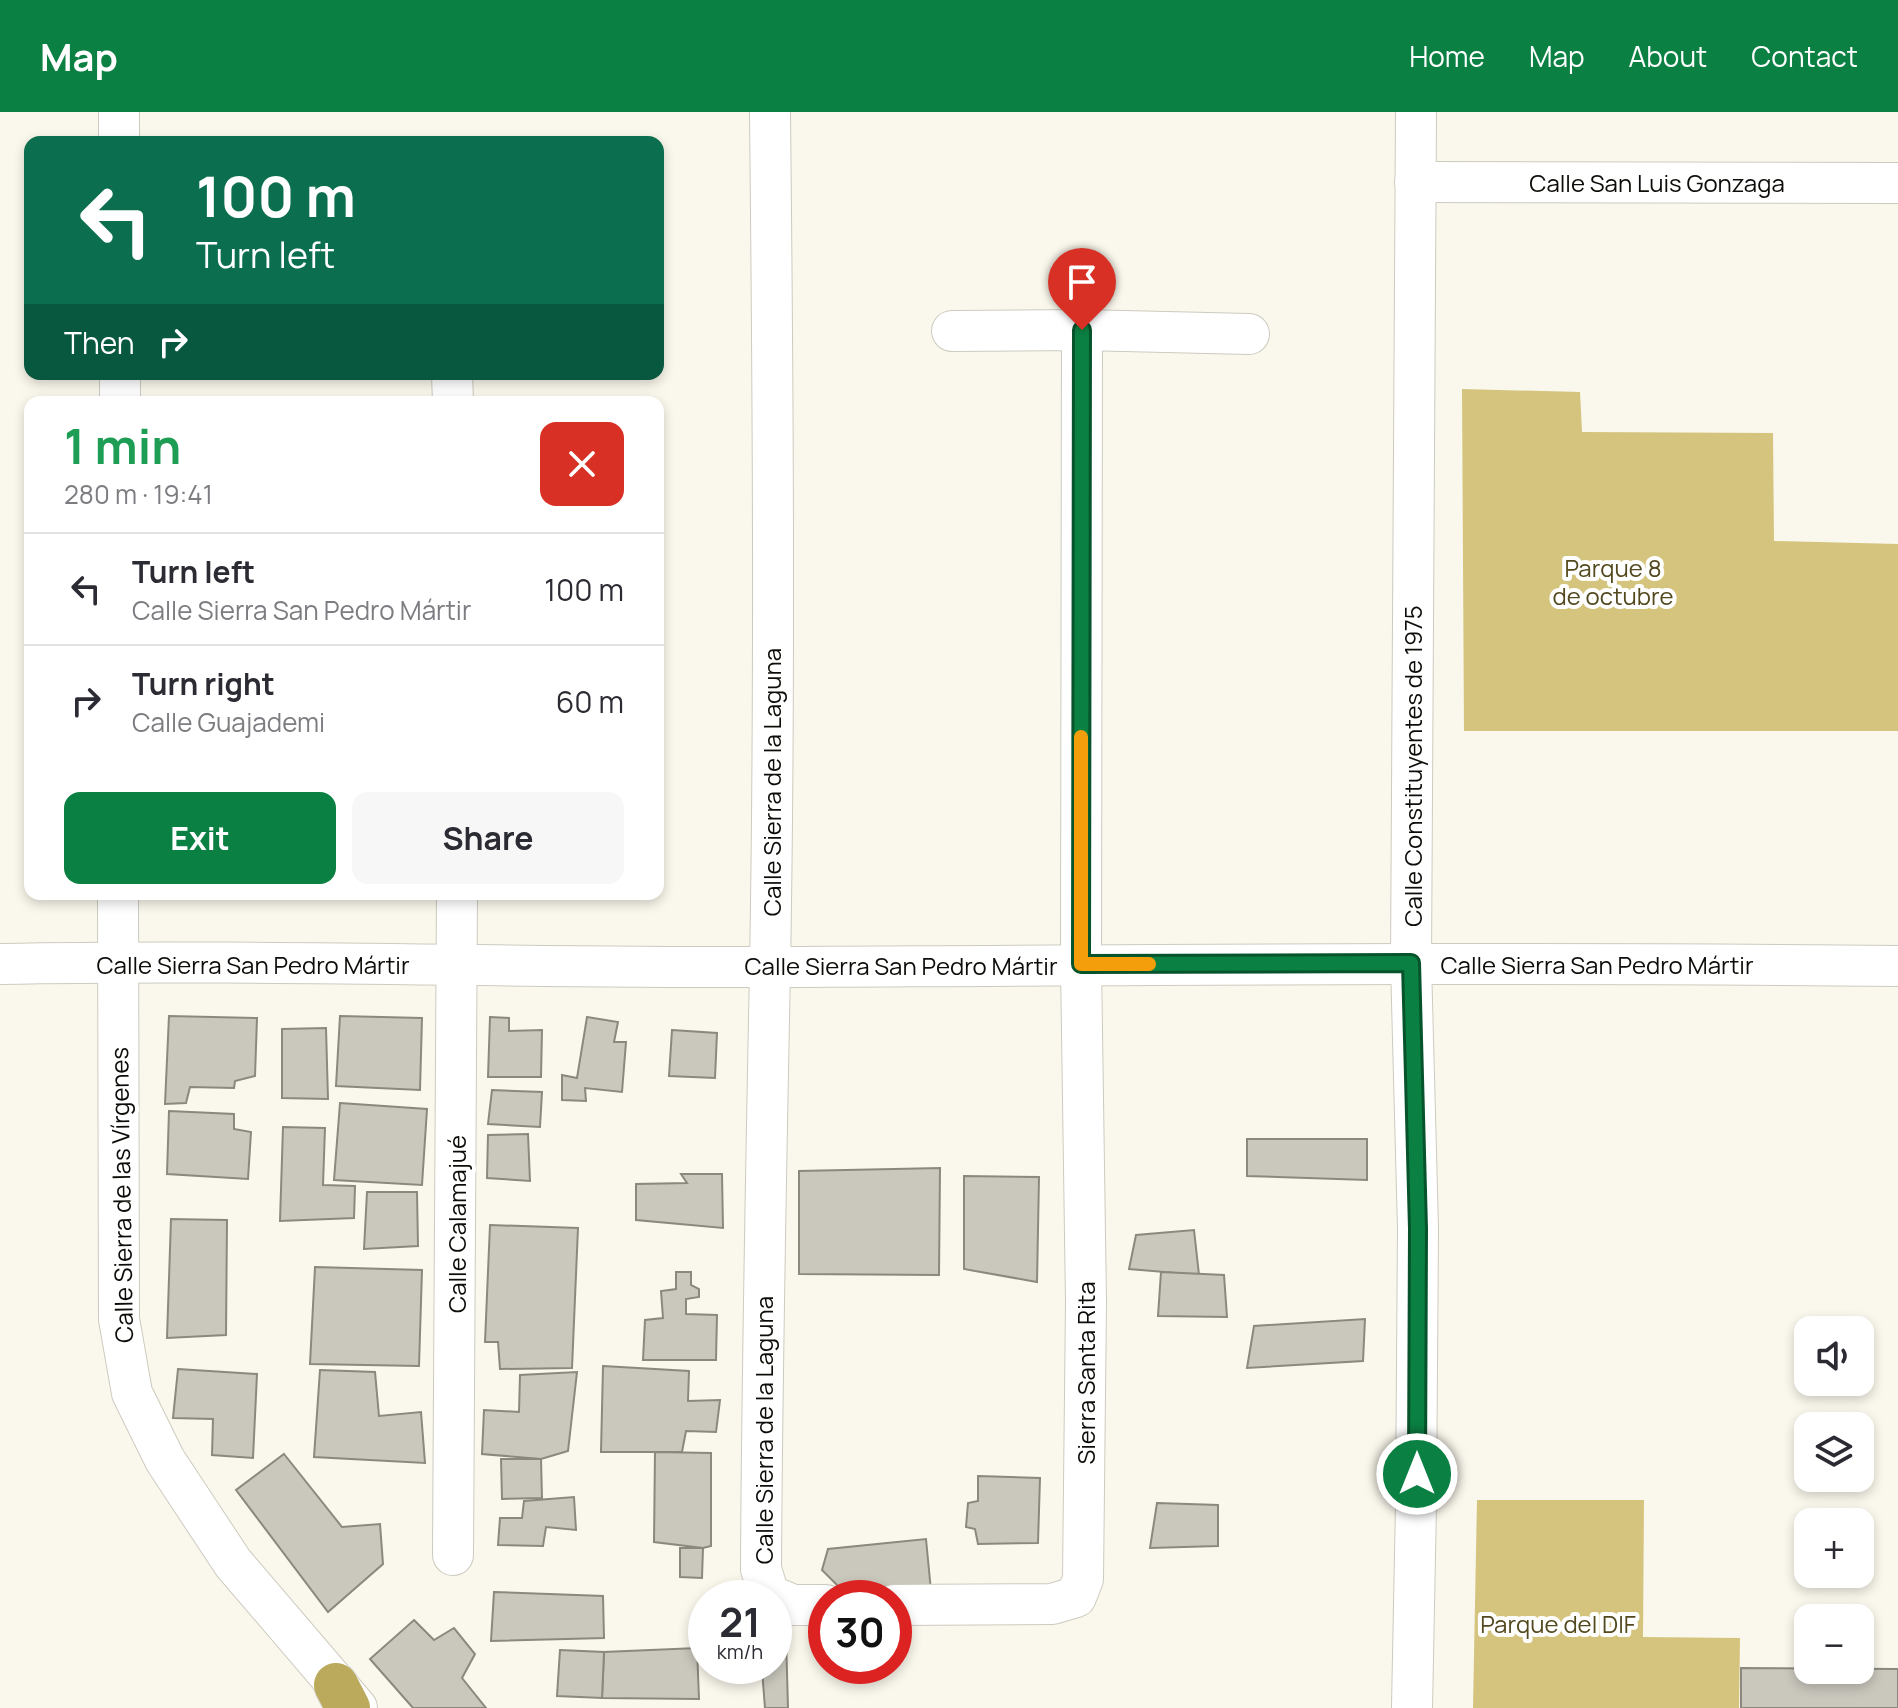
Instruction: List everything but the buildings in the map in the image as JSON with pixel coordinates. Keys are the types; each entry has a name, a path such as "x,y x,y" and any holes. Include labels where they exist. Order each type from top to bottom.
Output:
{"street":[{"path":"119,112 119,136"},
{"name":"Calle Sierra de la Laguna","path":"770,112 773,421 770,967 763,1274 761,1569 769,1595 793,1605 808,1605"},
{"name":"Calle Constituyentes de 1975","path":"1412,1708 1418,1229 1411,963 1416,112"},
{"name":"Calle San Luis Gonzaga","path":"1415,182 1898,183"},
{"path":"1081,964 1082,330"},
{"path":"952,331 1249,334"},
{"name":"Calle Sierra de las Vírgenes","path":"118,900 119,1319 132,1393 165,1460 233,1563 334,1679 347,1700"},
{"name":"Calle Calamajué","path":"453,1555 457,900"},
{"name":"Calle Sierra San Pedro Mártir","path":"0,964 117,962 770,967 1411,963 1898,966"},
{"name":"Sierra Santa Rita","path":"912,1605 1052,1604 1076,1597 1083,1579 1086,1302 1081,964"}],"green space":[{"name":"Parque 8 de octubre","path":"1462,389 1580,392 1582,432 1773,433 1774,541 1898,544 1898,731 1464,731"},
{"name":"Parque del DIF","path":"1477,1500 1644,1500 1643,1637 1740,1638 1739,1708 1473,1708"}],"slow traffic":[{"path":"1081,737 1081,964 1149,964"}],"route":[{"path":"1082,330 1081,964 1411,963 1418,1229 1417,1474"}]}
